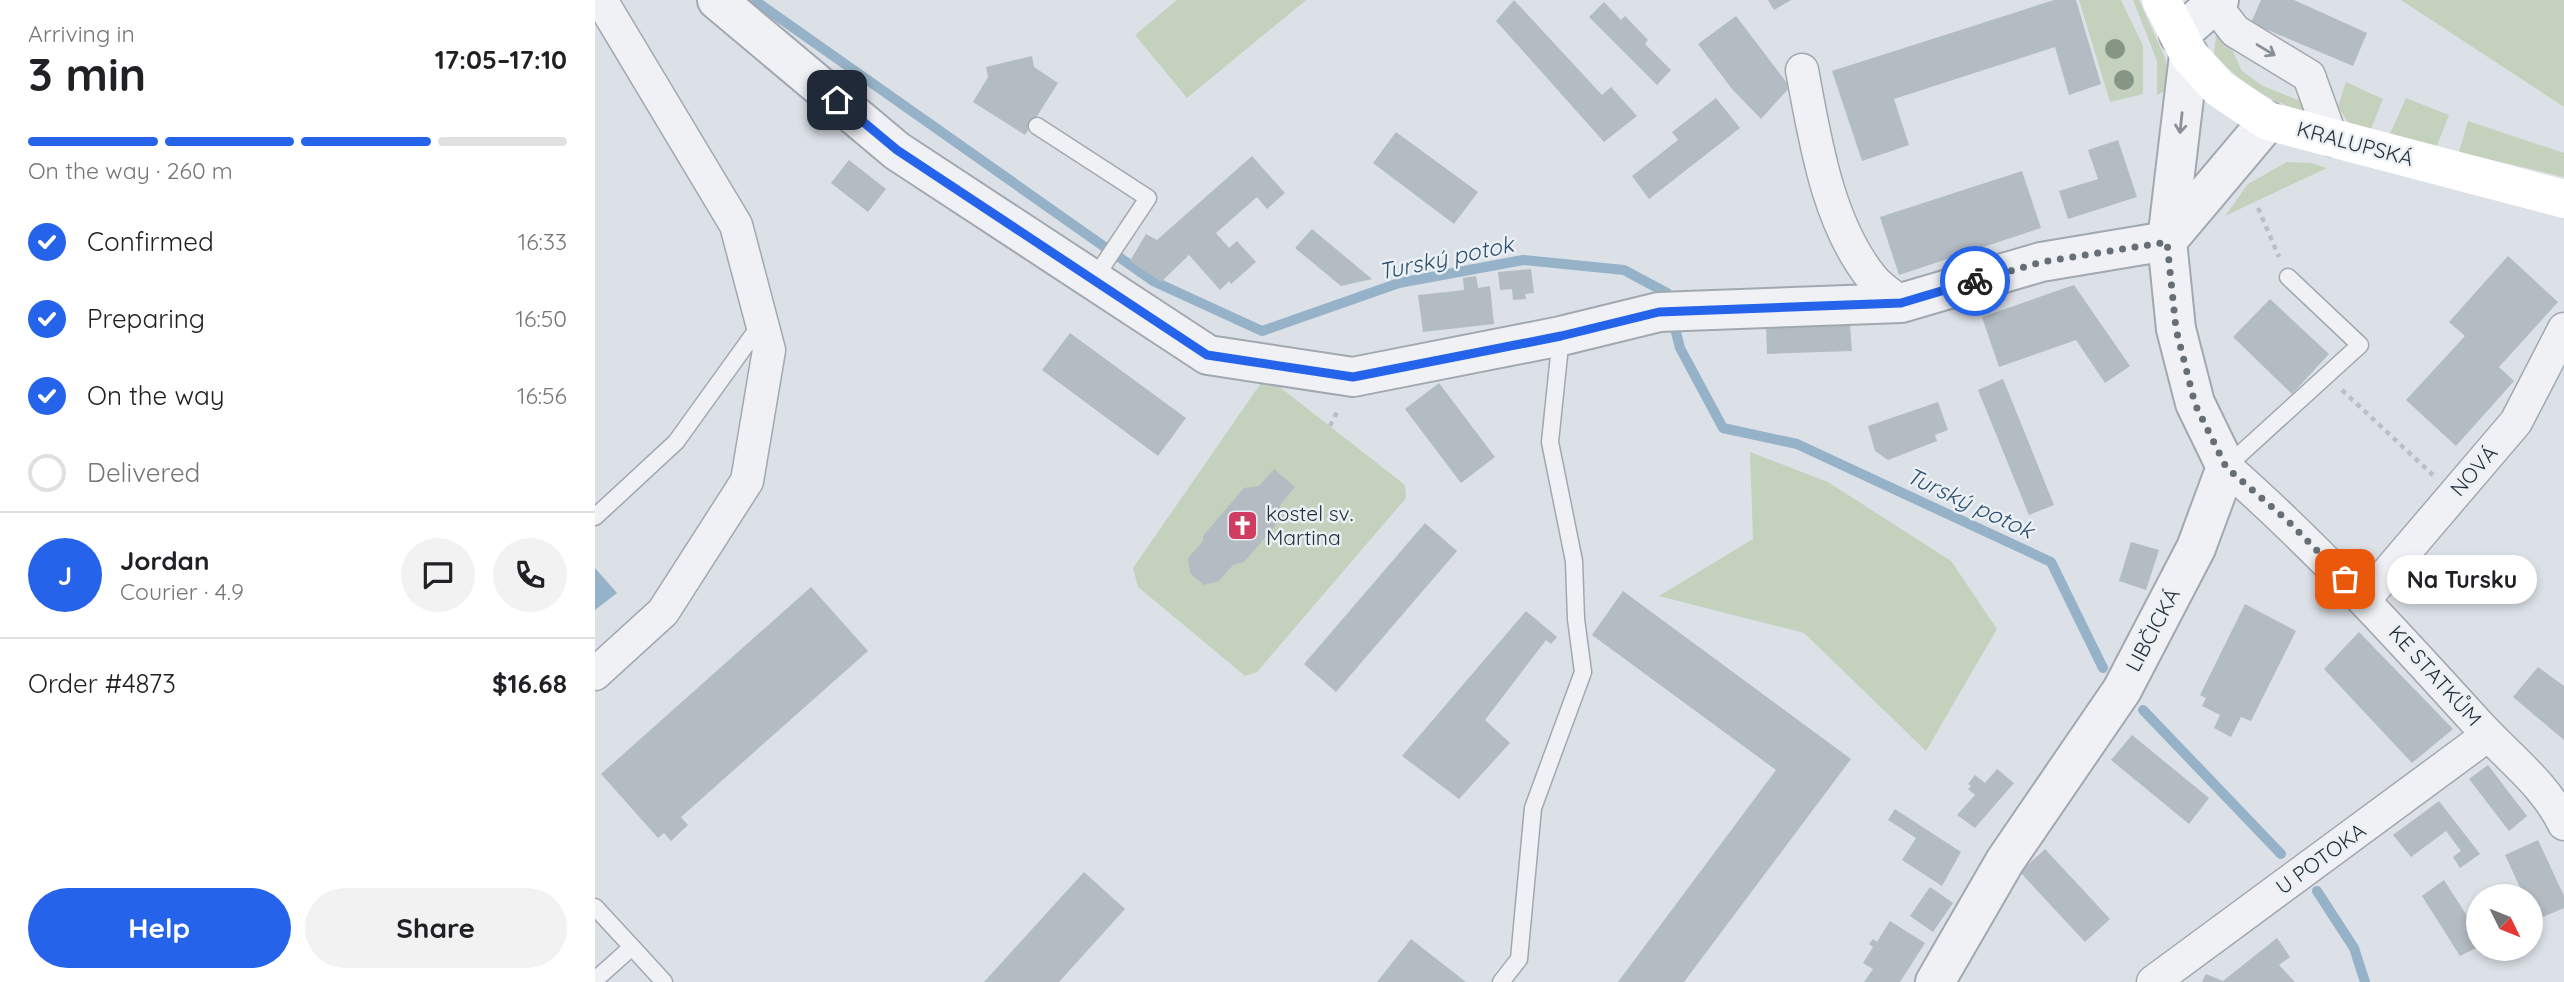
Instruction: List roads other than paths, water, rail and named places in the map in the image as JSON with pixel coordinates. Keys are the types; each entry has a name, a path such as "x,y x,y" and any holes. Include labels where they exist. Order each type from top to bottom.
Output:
{"main road":[{"name":"KRALUPSKÁ","path":"2161,0 2184,45 2219,88 2268,121 2564,199"}],"street":[{"path":"595,674 663,612 747,481 769,350 736,225 601,0"},
{"path":"717,0 897,150 1207,355 1353,377 1675,311 1901,303 2042,262 2167,242 2268,121"},
{"path":"2226,467 2195,404 2176,329 2167,242 2184,45 2217,3 2235,31 2309,76 2332,140"},
{"path":"1803,70 1823,180 1861,262 1874,281 1901,303"},
{"name":"NOVÁ","path":"2365,599 2517,422 2564,329"},
{"name":"KE STATKŮM","path":"2226,467 2288,521 2365,599 2488,735 2560,808"},
{"name":"LIBČICKÁ","path":"1935,982 2005,861 2122,690 2196,548 2226,467"},
{"name":"U POTOKA","path":"2153,982 2488,735"}],"lane":[{"path":"1037,126 1148,198 1094,279"},
{"path":"2226,467 2360,345 2288,277"},
{"path":"595,517 676,442 762,323"},
{"path":"1501,982 1519,959 1533,808 1583,672 1576,619 1574,561 1550,442 1561,336"},
{"path":"595,907 664,982"},
{"path":"595,980 632,947"}],"water":[{"path":"595,568 617,593 595,610"}],"waterway":[{"name":"Turský potok","path":"754,0 1153,281 1262,331 1399,283 1523,260 1624,270 1667,293 1669,302"},
{"name":"Turský potok","path":"1673,320 1680,348 1723,428 1797,444 2051,562 2103,668"},
{"name":"Turský potok","path":"2143,710 2281,854"},
{"name":"Turský potok","path":"2317,891 2354,948 2365,982"}],"place":[{"name":"kostel sv. Martina","path":"1243,526"},
{"name":"Na Tursku","path":"2345,579"}]}
